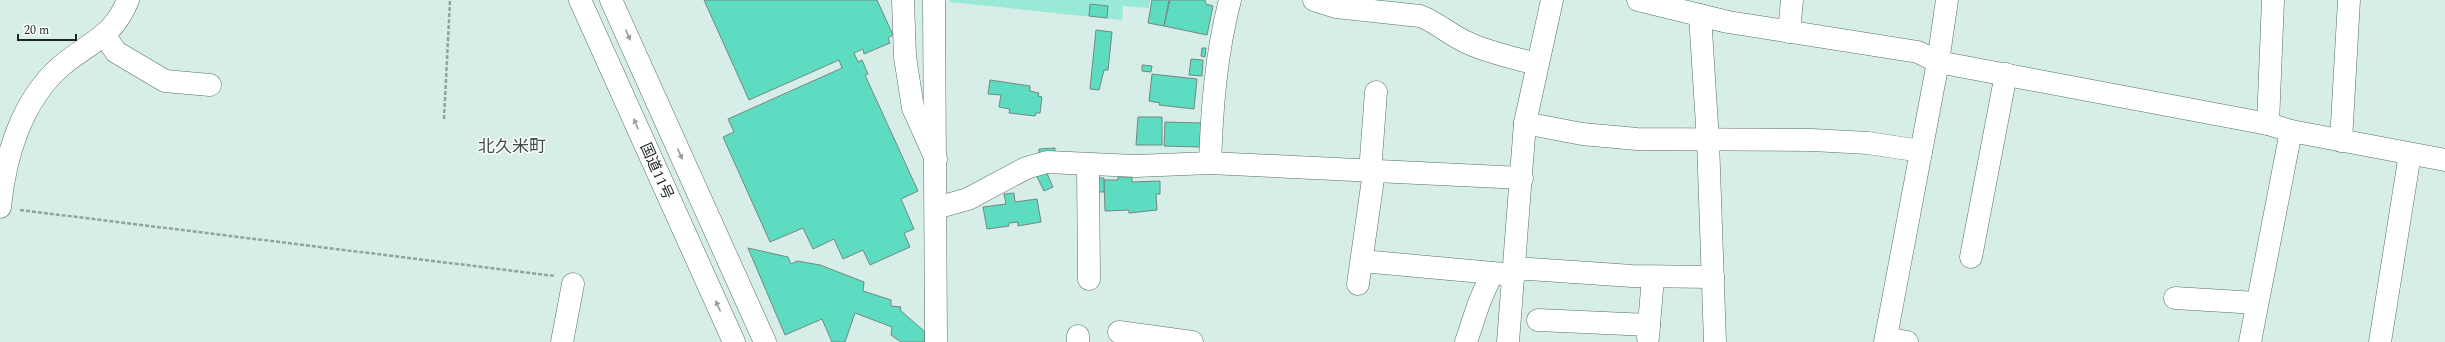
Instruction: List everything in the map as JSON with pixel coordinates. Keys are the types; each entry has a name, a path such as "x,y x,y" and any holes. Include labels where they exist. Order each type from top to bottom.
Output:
{"main road":[{"path":"8,208 2,183 10,145 10,125 60,68 105,36 121,17 128,0"},
{"name":"国道11号","path":"580,0 734,342"},
{"name":"国道11号","path":"611,0 765,342"},
{"path":"903,0 904,57 913,108 936,160"},
{"path":"934,0 936,342"},
{"path":"1210,163 1213,93 1218,54 1230,0"},
{"path":"1314,0 1336,7 1420,16 1430,20 1451,35 1469,44 1536,64"},
{"path":"1508,342 1515,272 1525,123 1536,64 1552,0"},
{"path":"1638,0 1700,15 1789,32 1918,52 1938,62 2268,124 2291,131 2445,160"},
{"path":"1789,32 1792,0"},
{"path":"1907,342 1885,340 1938,62 1948,0"},
{"path":"2268,124 2273,0"},
{"path":"2341,140 2349,0"},
{"path":"1700,15 1708,141 1715,342"},
{"path":"105,36 116,52 164,81 210,85"},
{"path":"1971,257 2006,74"},
{"path":"1358,284 1372,172 1376,92"},
{"path":"1525,123 1590,135 1637,139 1708,141 1812,140 1868,143 1921,151"},
{"path":"2250,342 2291,131"},
{"path":"2380,342 2410,154"},
{"path":"936,208 968,199 1026,168 1047,162 1136,166 1210,163 1372,172 1522,178"},
{"path":"1088,164 1089,279"},
{"path":"1362,261 1492,273 1515,272 1653,277 1713,277"},
{"path":"1466,342 1479,303 1492,273"},
{"path":"1538,320 1648,331 1653,277"},
{"path":"562,342 573,284"},
{"path":"2175,298 2257,303"},
{"path":"1119,332 1188,342"}],"path":[{"path":"444,119 450,0"},
{"path":"8,208 573,279 573,284"}],"green space":[{"path":"950,0 1150,0 1149,8 1123,6 1122,20 950,2"}],"building":[{"path":"704,0 877,0 893,35 888,38 890,43 864,54 863,49 854,53 858,62 862,60 868,74 865,75 918,191 901,199 914,229 904,233 910,247 870,265 863,250 843,259 834,239 813,249 803,228 770,242 723,137 734,132 728,119 842,68 839,60 749,100"},
{"path":"1152,0 1169,0 1164,26 1148,23"},
{"path":"1170,0 1205,0 1206,4 1213,6 1207,35 1164,26"},
{"path":"1090,4 1108,6 1107,18 1089,16"},
{"path":"1096,30 1112,32 1108,70 1104,70 1099,90 1090,89"},
{"path":"1202,48 1206,48 1205,57 1201,56"},
{"path":"1191,59 1203,60 1202,76 1189,75"},
{"path":"1142,65 1152,66 1151,72 1142,71"},
{"path":"1152,74 1197,79 1194,109 1159,105 1160,103 1149,101"},
{"path":"990,80 1030,86 1030,91 1039,93 1038,96 1042,97 1040,113 1036,113 1035,116 1009,113 1010,109 999,107 1001,95 988,94"},
{"path":"1138,117 1162,117 1162,145 1136,145"},
{"path":"1165,122 1201,123 1200,147 1164,146"},
{"path":"1055,148 1055,155 1039,156 1039,149"},
{"path":"1046,171 1053,187 1044,191 1036,175"},
{"path":"1118,177 1132,177 1132,182 1160,181 1160,194 1156,194 1157,210 1129,213 1129,210 1105,211 1104,180 1118,180"},
{"path":"1091,178 1104,178 1104,192 1092,192"},
{"path":"1014,193 1015,202 1037,199 1041,222 1018,226 1018,222 1009,223 1009,226 987,229 983,207 1006,204 1004,194"},
{"path":"748,248 788,257 791,264 797,261 820,265 864,282 863,291 891,300 891,306 901,307 900,310 925,332 925,341 928,342 901,342 891,335 892,327 855,313 845,342 832,342 822,319 785,335"}],"district":[{"name":"北久米町","path":"512,146"}]}
